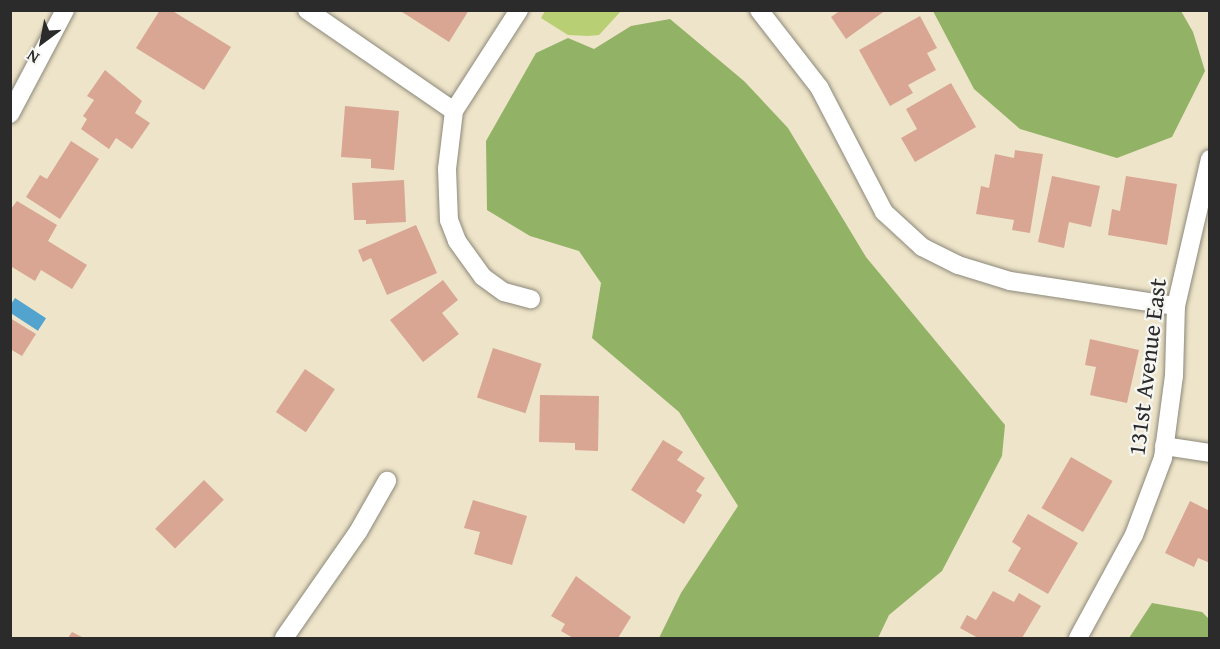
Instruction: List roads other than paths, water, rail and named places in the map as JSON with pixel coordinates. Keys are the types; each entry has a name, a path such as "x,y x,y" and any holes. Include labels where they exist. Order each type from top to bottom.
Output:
{"street":[{"path":"10,114 65,10"},
{"path":"519,10 454,111 447,169 449,220 457,241 483,277 504,292 531,299"},
{"path":"759,10 819,87 884,212 922,247 958,265 1010,281 1176,306"},
{"path":"309,11 454,111"},
{"name":"131st Avenue East","path":"1078,639 1134,535 1164,446 1174,376 1176,306 1209,159"},
{"path":"1164,446 1209,453"},
{"path":"284,639 358,532 387,481"}],"water":[{"path":"15,298 46,318 38,331 10,313 10,306"}]}
